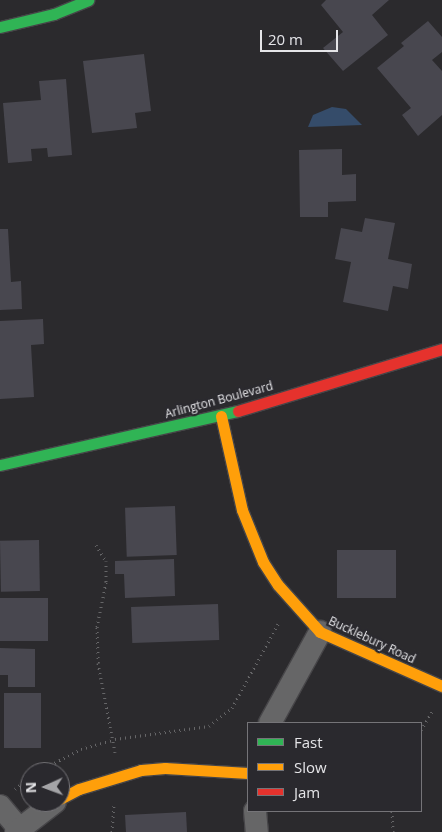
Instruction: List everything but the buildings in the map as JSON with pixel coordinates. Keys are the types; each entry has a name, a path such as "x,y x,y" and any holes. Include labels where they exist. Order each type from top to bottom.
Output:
{"street":[{"path":"0,27 54,14 88,0"},
{"name":"Arlington Boulevard","path":"0,466 221,416 442,349"},
{"name":"Bucklebury Road","path":"221,416 231,451 242,510 252,538 278,585 320,632 442,686"},
{"path":"271,722 320,632"},
{"path":"70,795 116,776 165,768 247,773"},
{"path":"0,806 18,830 42,812"},
{"path":"255,812 257,832"}],"path":[{"path":"96,545 106,561 106,582 98,627 98,663 102,696 115,739 116,776"},
{"path":"57,762 81,750 115,739 194,730 221,718 244,689 269,637 296,605"},
{"path":"392,812 393,832"}],"water":[{"path":"332,107 346,109 362,125 308,127 313,115"}],"traffic: fast":[{"path":"0,27 54,14 88,0"},
{"path":"0,465 238,411"}],"traffic: slow":[{"path":"221,416 242,510 263,562 278,585 320,632 442,686"},
{"path":"70,794 79,789 141,770 165,768 247,773"}],"traffic: jam":[{"path":"238,411 442,349"}]}
